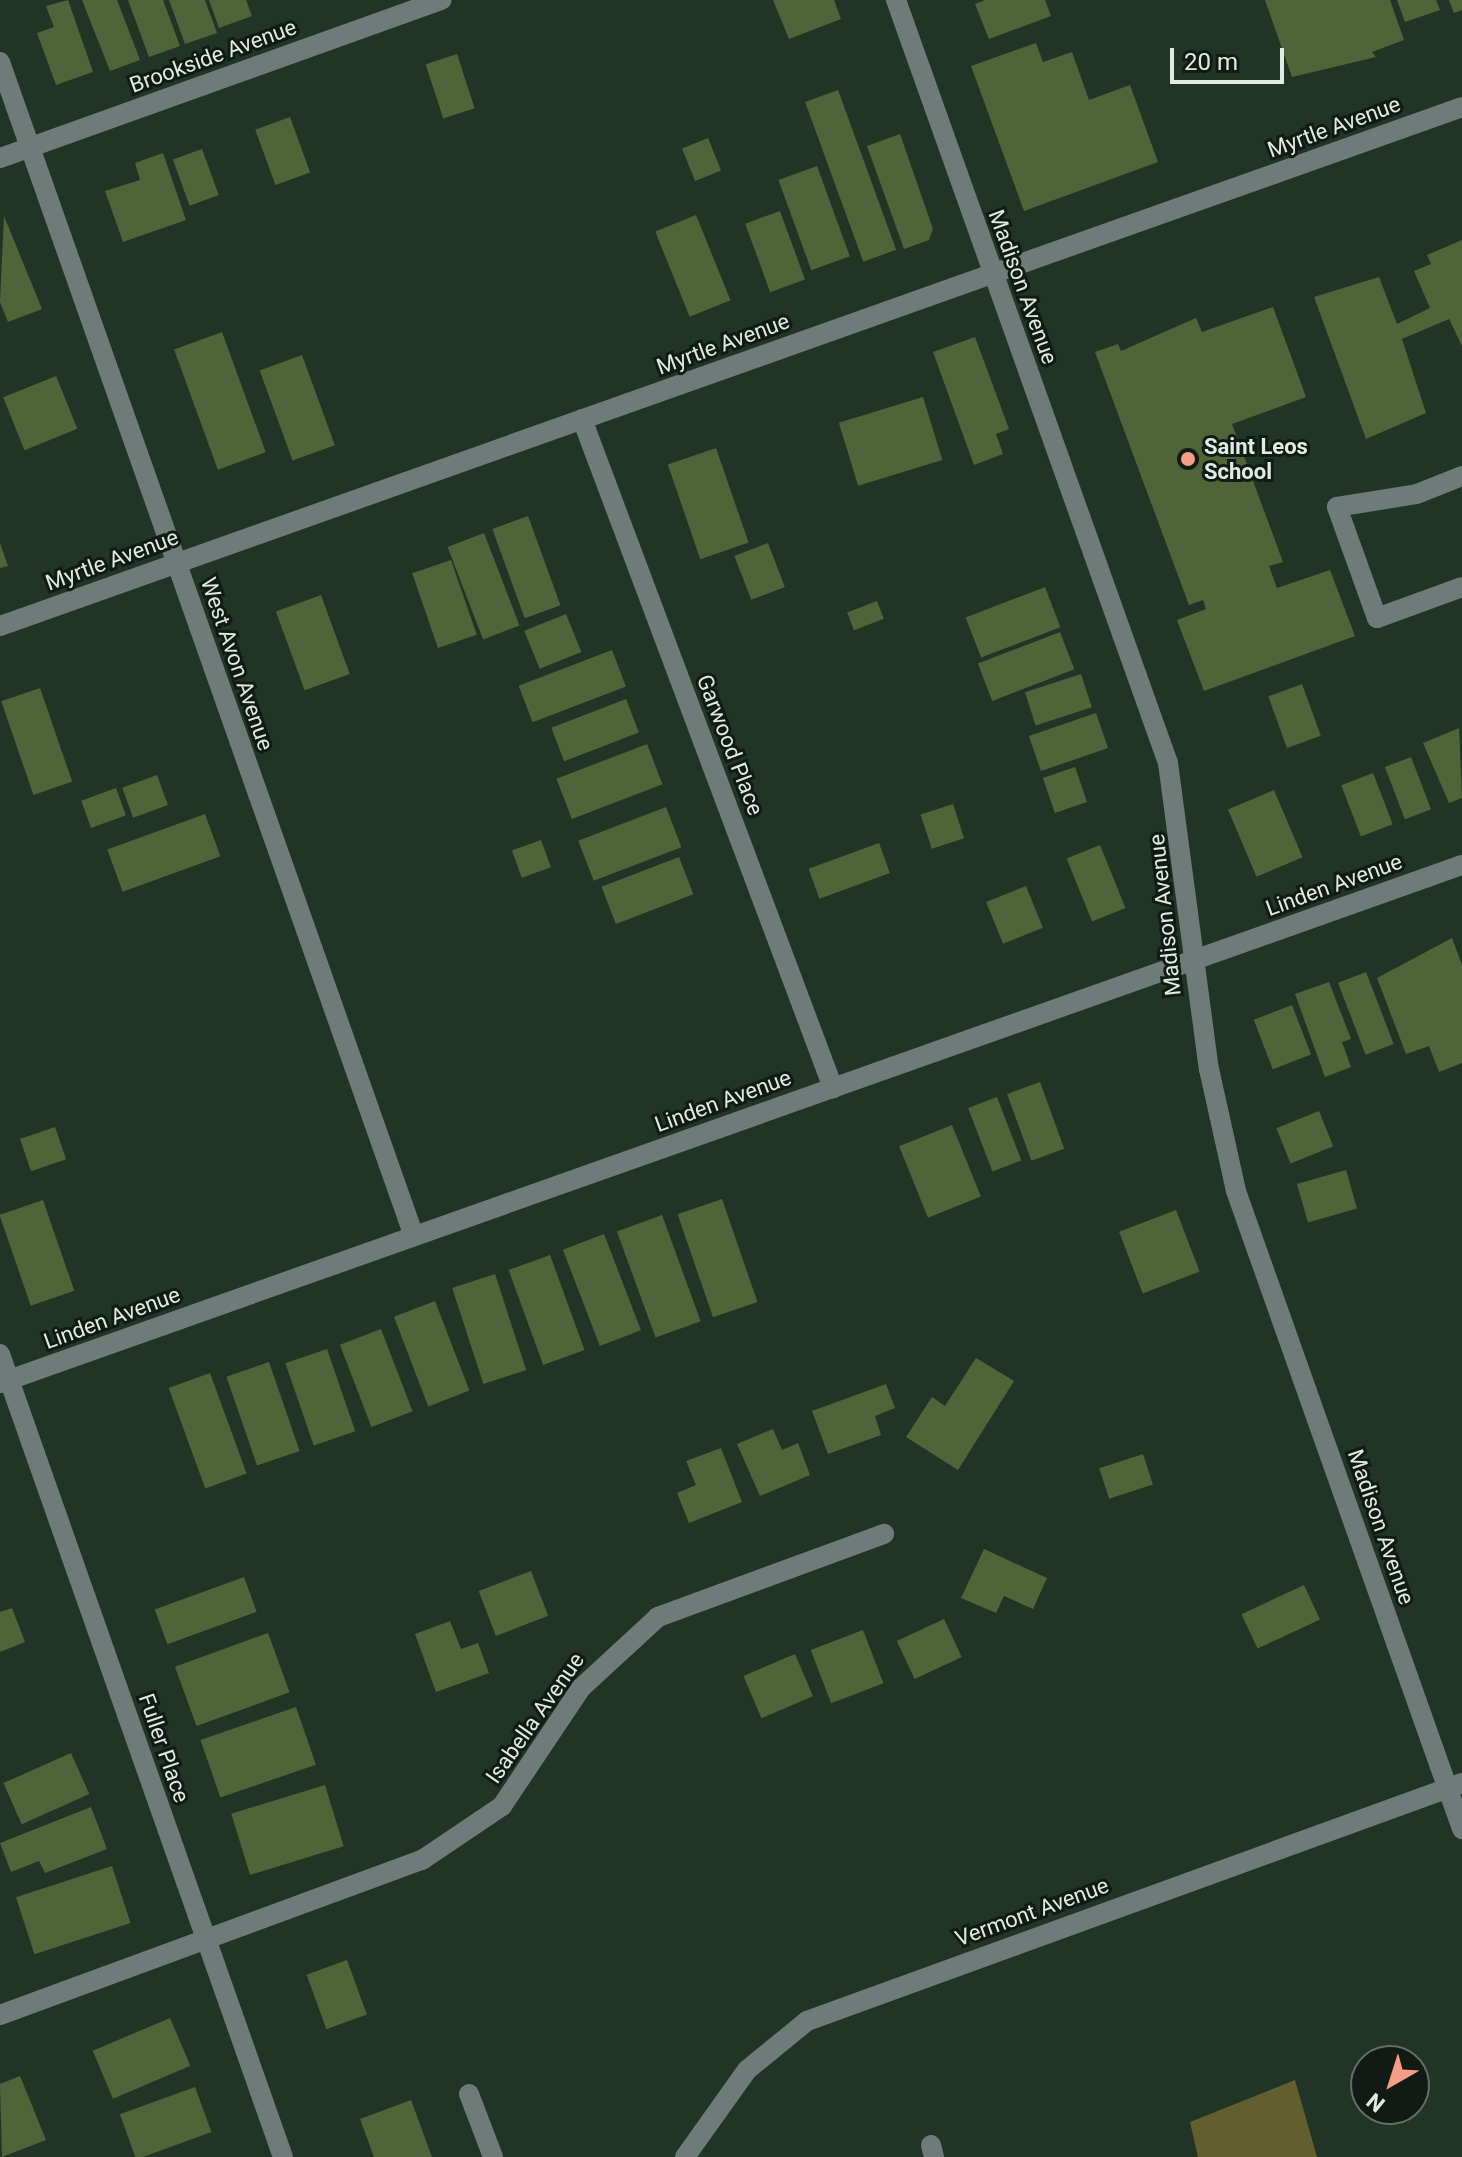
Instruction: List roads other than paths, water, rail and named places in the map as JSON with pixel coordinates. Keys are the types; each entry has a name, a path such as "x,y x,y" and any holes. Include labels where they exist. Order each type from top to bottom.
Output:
{"street":[{"name":"Brookside Avenue","path":"0,158 442,0"},
{"name":"Madison Avenue","path":"896,0 1168,763 1193,960 1236,1191 1455,1786 1462,1829"},
{"name":"West Avon Avenue","path":"0,62 414,1236"},
{"name":"Myrtle Avenue","path":"0,626 1462,107"},
{"name":"Garwood Place","path":"582,419 833,1088"},
{"path":"1462,476 1417,494 1337,507 1377,618 1462,587"},
{"name":"Linden Avenue","path":"4,1382 1462,865"},
{"name":"Fuller Place","path":"0,1354 4,1382 283,2157"},
{"name":"Isabella Avenue","path":"0,2015 378,1880 467,1832 523,1779 604,1661 658,1617 884,1534"},
{"name":"Vermont Avenue","path":"685,2157 747,2070 807,2021 1455,1786"},
{"path":"469,2094 493,2157"}],"place":[{"name":"Saint Leos School","path":"1188,459"}]}
